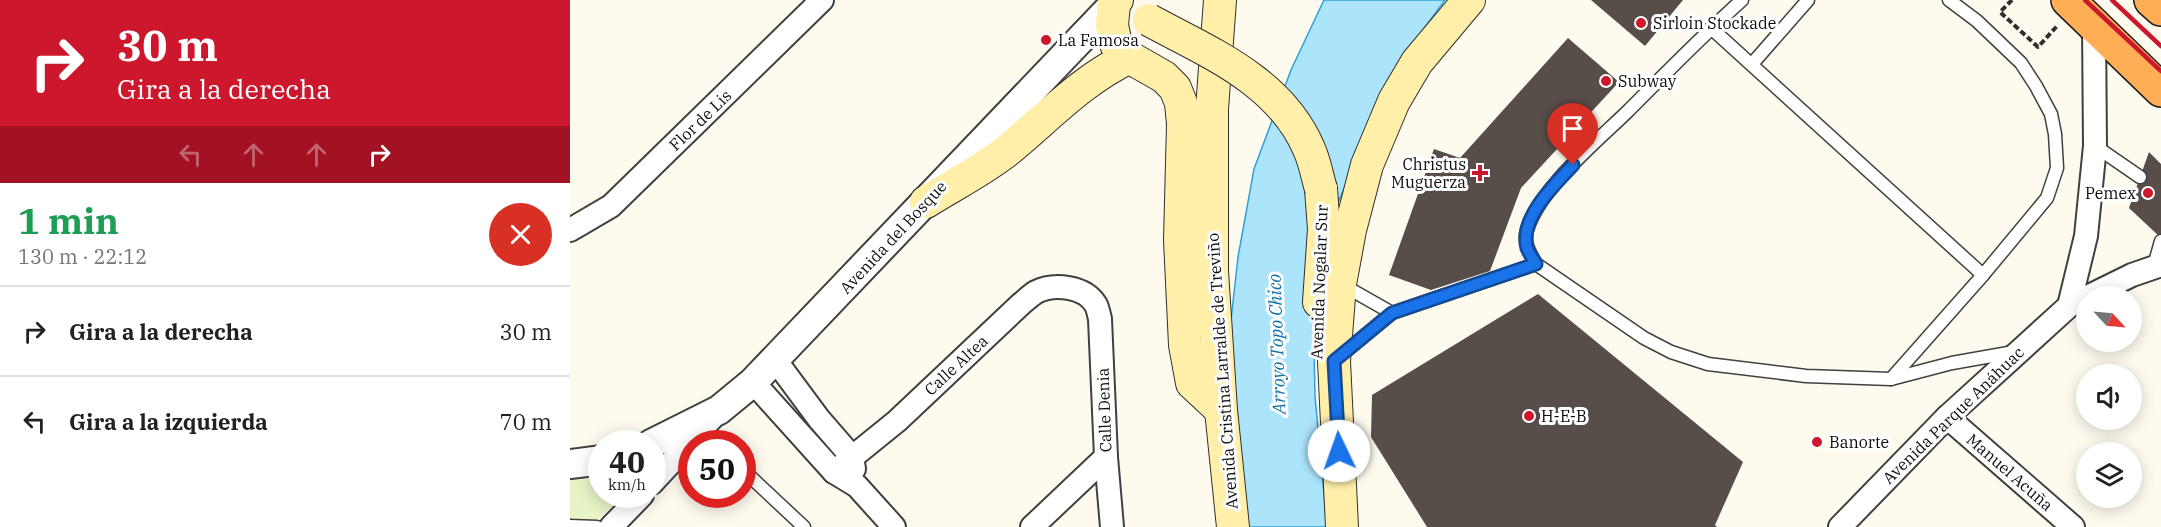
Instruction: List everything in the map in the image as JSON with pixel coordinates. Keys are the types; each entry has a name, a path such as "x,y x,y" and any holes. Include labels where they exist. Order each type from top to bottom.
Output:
{"highway":[{"path":"2068,0 2161,90"},
{"path":"2151,0 2161,9"}],"main road":[{"name":"Avenida Cristina Larralde de Treviño","path":"1220,0 1212,109 1212,271 1221,411 1233,527"},
{"path":"1342,527 1334,361 1340,284 1350,230 1367,165 1394,101 1417,62 1469,0"},
{"path":"1113,1 1112,25 1116,44 1122,52 1164,76 1175,88 1181,103 1183,124 1180,240 1185,345 1192,383 1221,411"},
{"name":"Avenida Nogalar Sur","path":"1113,1 1233,65 1256,80 1295,122 1310,150 1321,189 1324,229 1315,396 1325,527"},
{"path":"926,202 1006,151 1071,94 1115,64 1130,57"}],"street":[{"name":"Flor de Lis","path":"570,230 611,206 822,0"},
{"name":"Avenida del Bosque","path":"666,440 713,427 1113,1"},
{"path":"2069,306 2086,236 2095,146 2094,24"},
{"name":"Avenida Parque Anáhuac","path":"1840,527 1947,417 2043,327 2069,306 2107,286 2157,266"},
{"name":"Calle Altea","path":"834,472 897,421 1021,304 1036,293 1053,286 1071,289 1087,296"},
{"name":"Calle Denia","path":"1087,296 1097,306 1100,319 1106,457 1112,527"},
{"path":"776,361 852,457 857,486"},
{"path":"753,382 834,472 857,486 894,527"},
{"name":"Manuel Acuña","path":"1947,417 2073,527"},
{"path":"666,470 713,427"},
{"path":"1032,527 1106,457"},
{"path":"570,464 588,462"},
{"path":"611,527 629,508"}],"lane":[{"path":"1742,0 1551,188 1533,215 1526,233 1527,249 1536,264 1613,317 1671,352 1708,364 1806,376 1891,379 1952,363 2020,351"},
{"path":"1752,64 1808,0"},
{"path":"1891,379 2047,198 2057,168 2051,114 2036,86 2021,63 1977,21 1949,0"},
{"path":"1712,28 1983,275"},
{"path":"2095,146 2140,177"},
{"path":"2157,266 2161,241"},
{"path":"1334,361 1392,313 1536,264"},
{"path":"1340,284 1392,313"},
{"path":"756,482 804,527"},
{"path":"570,526 597,527"}],"path":[{"path":"2012,0 2000,12 2038,47"}],"green space":[{"path":"570,479 588,479 588,508 610,508 591,527 570,527"}],"water":[{"name":"Arroyo Topo Chico","path":"1324,0 1445,0 1420,34 1371,124 1312,265 1315,396 1327,527 1233,527 1221,410 1238,257 1254,169 1291,70"}],"building":[{"name":"Sirloin Stockade","path":"1591,0 1683,0 1645,46"},
{"name":"Christus Muguerza","path":"1568,38 1619,82 1521,188 1490,271 1431,290 1389,275 1434,149 1460,158"},
{"name":"Pemex","path":"2149,152 2161,164 2161,238 2129,208"},
{"name":"H-E-B","path":"1538,294 1743,462 1715,525 1717,527 1427,527 1371,437 1372,395"}],"railway":[{"path":"2085,0 2161,71"},
{"path":"2112,0 2161,46"}],"place":[{"name":"Sirloin Stockade","path":"1641,23"},
{"name":"La Famosa","path":"1046,40"},
{"name":"Subway","path":"1606,81"},
{"name":"Christus Muguerza","path":"1480,173"},
{"name":"Pemex","path":"2148,193"},
{"name":"H-E-B","path":"1529,416"},
{"name":"Banorte","path":"1817,442"}],"route":[{"path":"1339,451 1334,361 1392,313 1536,264 1527,249 1526,233 1533,215 1551,188 1573,165"}]}
